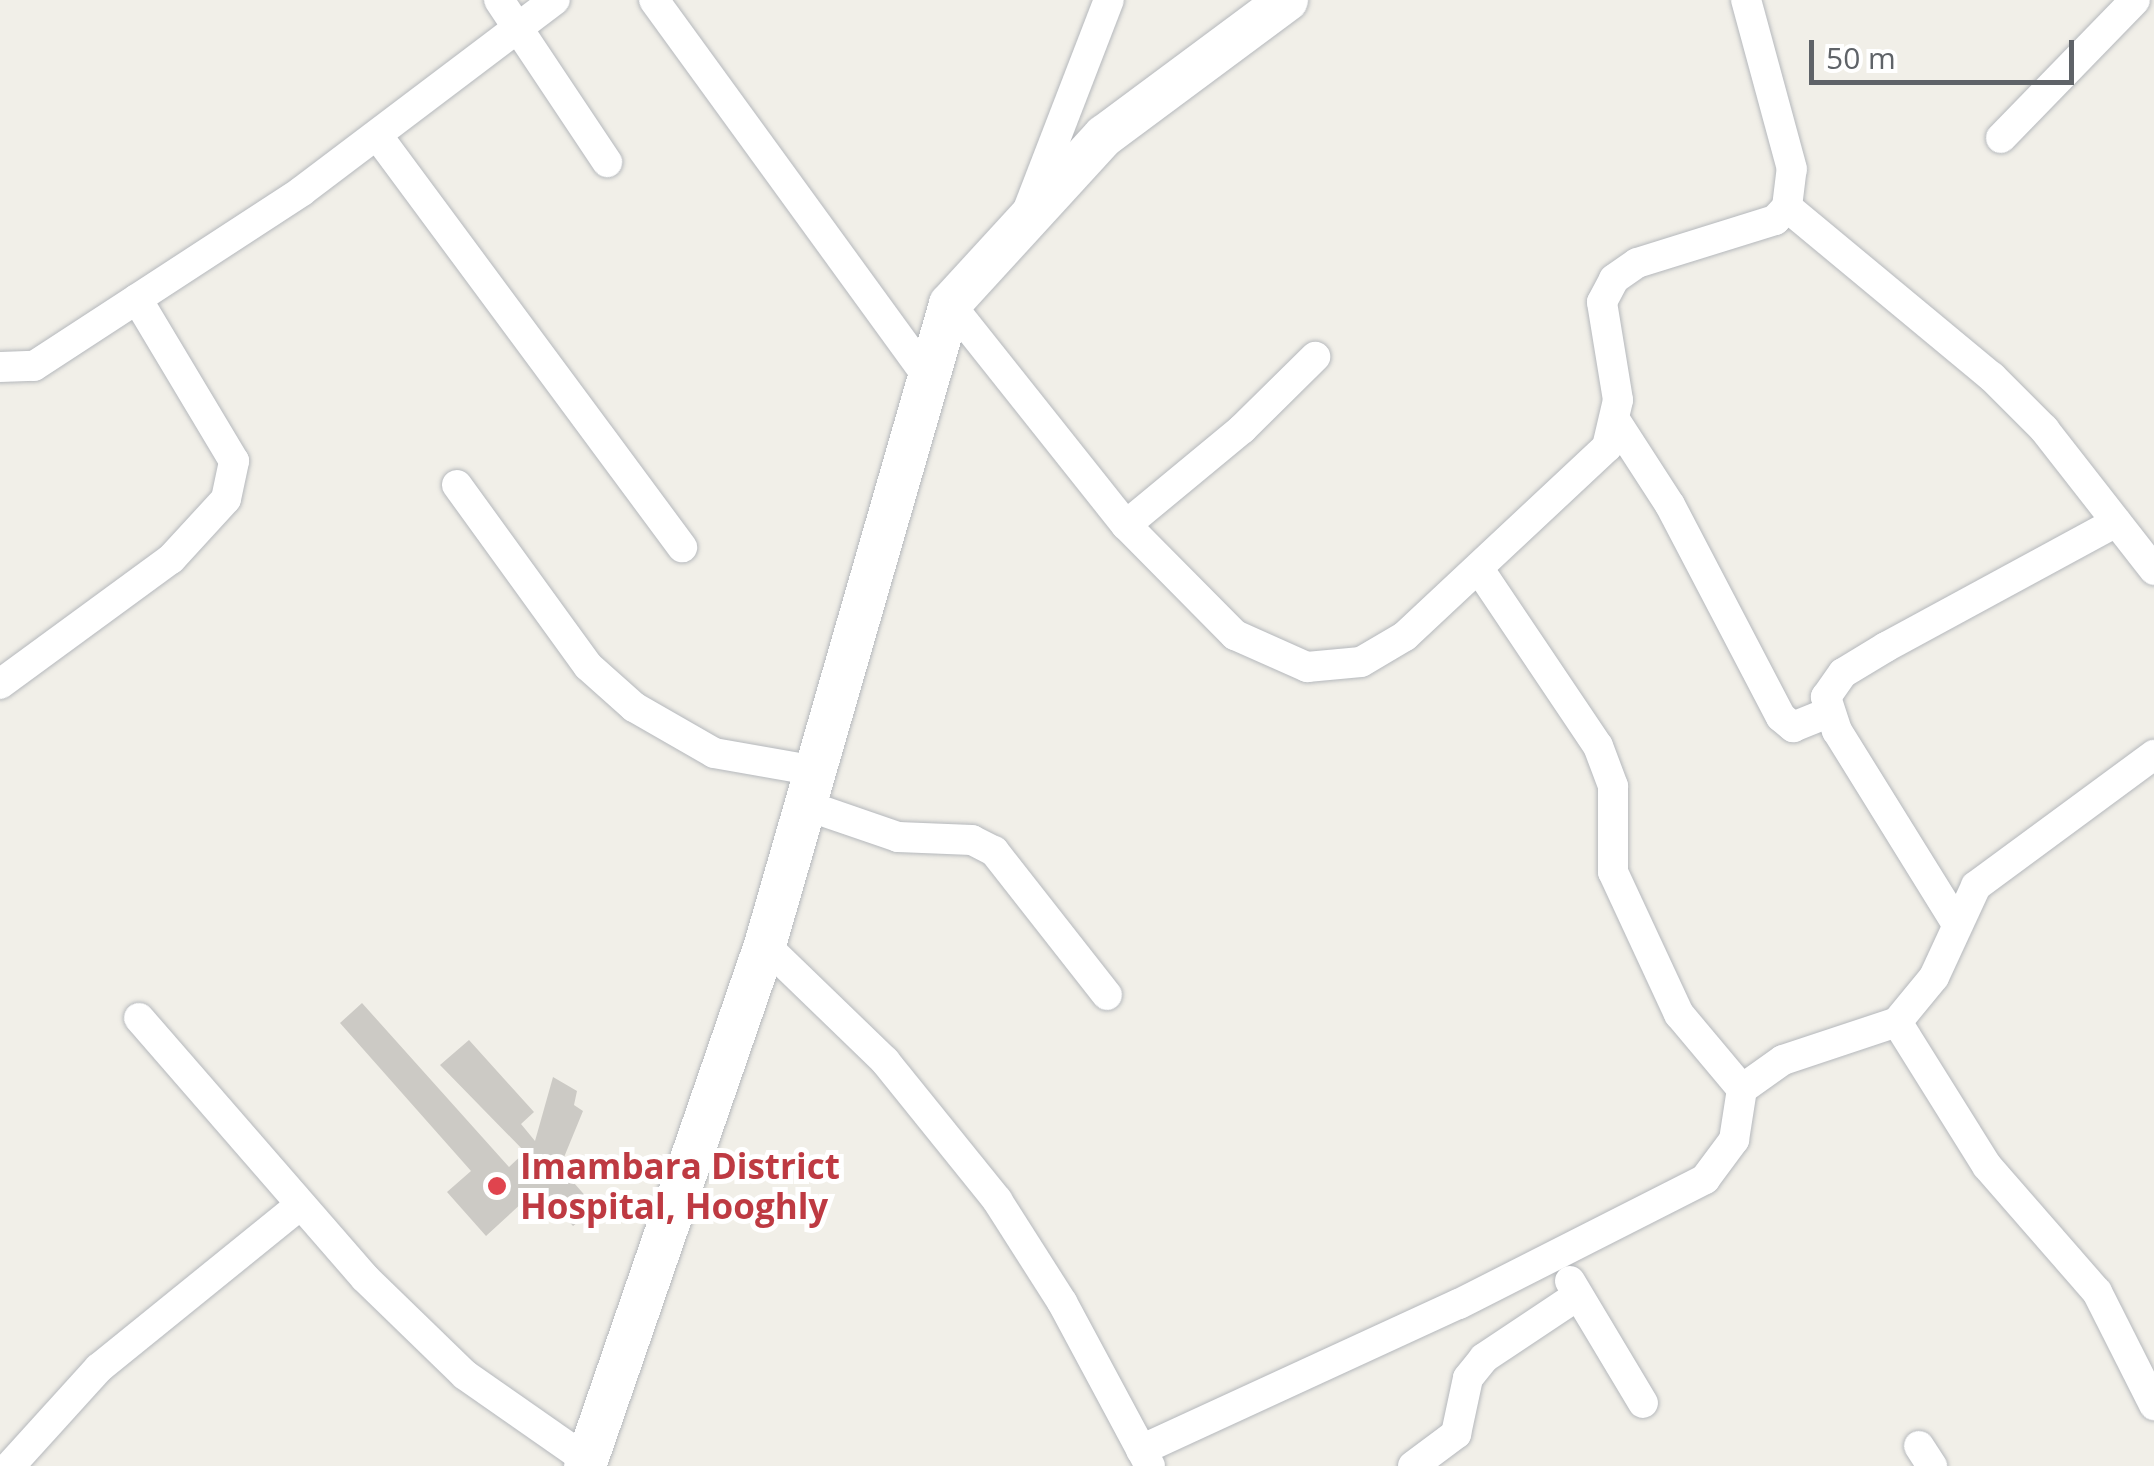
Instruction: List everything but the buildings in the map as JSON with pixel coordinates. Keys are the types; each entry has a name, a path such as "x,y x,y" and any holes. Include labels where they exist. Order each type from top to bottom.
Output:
{"main road":[{"path":"586,1463 766,945 950,304 1026,216 1104,136 1286,0"}],"street":[{"path":"498,0 607,162"},
{"path":"0,367 34,366 137,299 377,135 555,0"},
{"path":"654,0 927,376"},
{"path":"1026,216 1108,0"},
{"path":"950,304 1126,524 1234,635 1307,667 1361,662 1405,636 1582,476 1606,447 1618,400 1602,302 1614,279 1637,262 1775,220 1787,206 1792,169 1746,0"},
{"path":"2001,138 2136,0"},
{"path":"377,135 682,547"},
{"path":"1787,206 1992,377 2044,430 2154,570"},
{"path":"0,684 172,559 226,499 234,461 137,299"},
{"path":"1126,524 1195,471 1315,357"},
{"path":"1614,420 1670,505 1780,717 1798,726 1828,712"},
{"path":"456,485 588,666 634,706 714,753 810,788 898,837 972,840 994,851 1108,995"},
{"path":"1955,921 1828,712 1826,696 1843,674 2116,522"},
{"path":"1479,569 1598,746 1612,786 1613,872 1679,1014 1742,1088"},
{"path":"766,945 885,1062 968,1160 1062,1302 1146,1458 1705,1179 1734,1140 1742,1088 1784,1060 1897,1022 1934,977 1955,921 1976,886 2004,860 2154,755"},
{"path":"139,1018 298,1207 465,1375 586,1463"},
{"path":"1897,1022 1986,1166 2097,1292 2154,1405"},
{"path":"10,1466 99,1368 298,1207"},
{"path":"1557,1256 1643,1403"},
{"path":"1414,1466 1456,1434 1468,1378 1484,1358 1577,1296"}],"place":[{"name":"Imambara District Hospital, Hooghly","path":"497,1186"}]}
